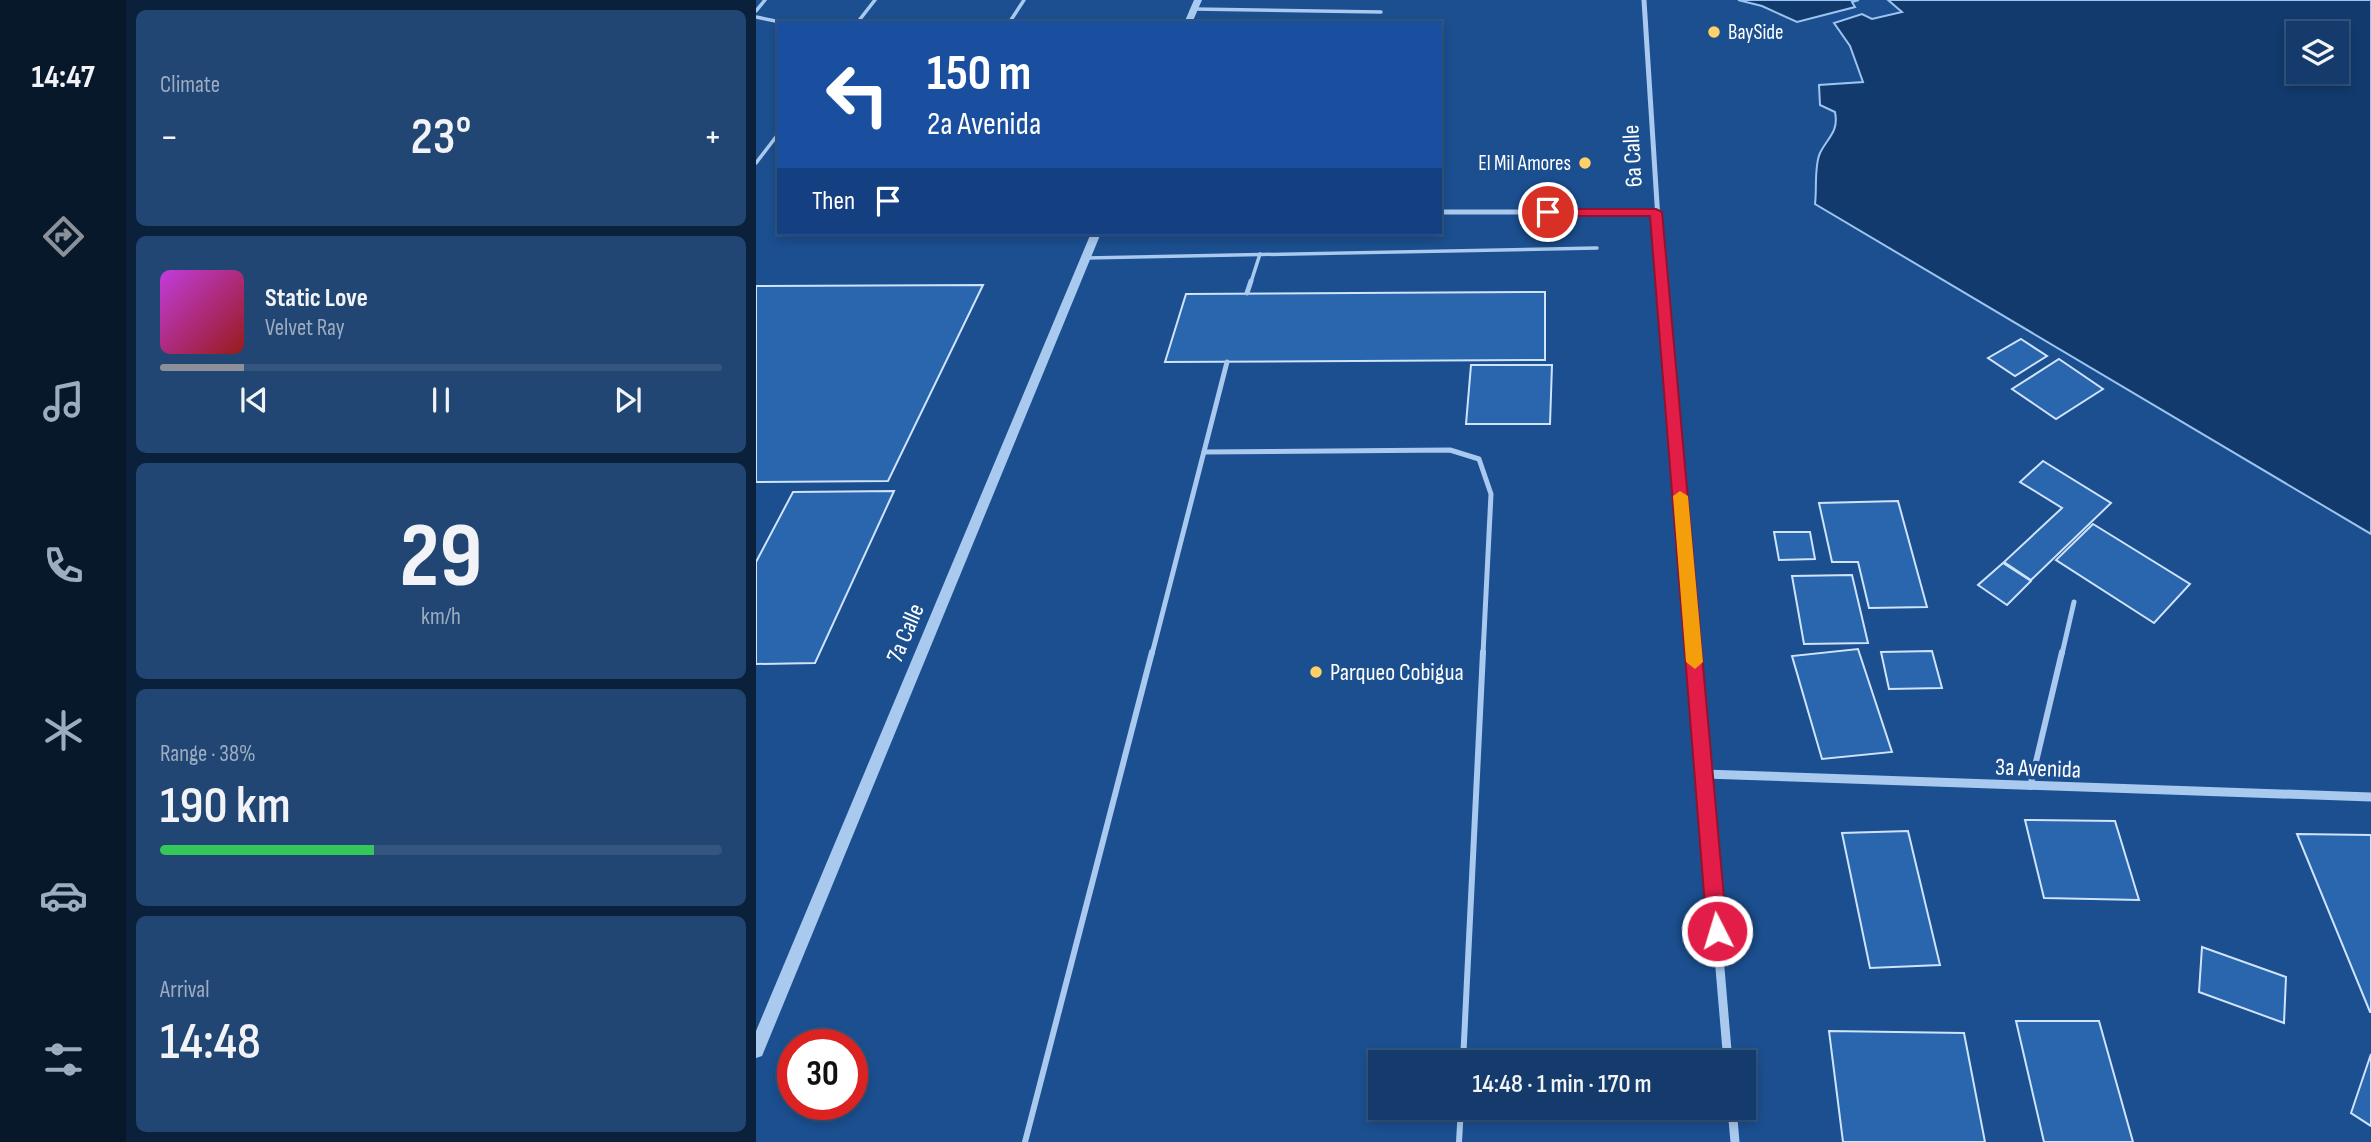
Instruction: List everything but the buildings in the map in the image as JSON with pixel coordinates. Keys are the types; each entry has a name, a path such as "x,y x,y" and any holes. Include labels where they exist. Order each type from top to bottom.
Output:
{"street":[{"path":"1189,21 1198,0"},
{"name":"6a Calle","path":"1644,0 1656,212 1727,1050"},
{"path":"1442,212 1656,212"},
{"name":"7a Calle","path":"756,1050 1095,235"},
{"name":"3a Avenida","path":"1704,774 2371,797"},
{"path":"1733,1120 1735,1142"}],"lane":[{"path":"756,11 765,0"},
{"path":"859,21 875,0"},
{"path":"1010,21 1024,0"},
{"path":"1194,9 1381,12"},
{"path":"756,18 777,22"},
{"path":"756,163 777,136"},
{"path":"1086,258 1597,248"},
{"path":"1247,293 1260,254"},
{"path":"1025,1142 1227,362"},
{"path":"1204,452 1450,450 1479,459 1491,494 1464,1050"},
{"path":"2030,787 2074,602"},
{"path":"1459,1142 1460,1120"}],"water":[{"path":"1738,0 1859,0 1852,2 1855,7 1797,22 1762,6"},
{"path":"1888,0 2371,0 2371,534 1815,204 1818,158 1834,130 1836,119 1835,112 1820,105 1819,85 1863,82 1850,46 1834,23 1862,14 1872,19 1902,12"}],"slow traffic":[{"path":"1680,496 1695,662"}],"place":[{"name":"BaySide","path":"1714,32"},
{"name":"El Mil Amores","path":"1585,163"},
{"name":"Parqueo Cobigua","path":"1316,672"}],"route":[{"path":"1548,212 1656,212 1717,931"}]}
